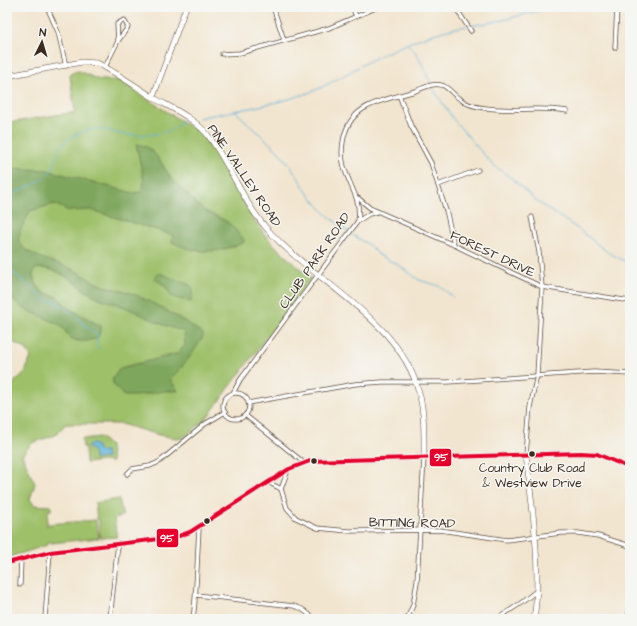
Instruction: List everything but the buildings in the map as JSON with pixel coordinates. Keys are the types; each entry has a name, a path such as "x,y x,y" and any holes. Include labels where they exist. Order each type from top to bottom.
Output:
{"street":[{"path":"47,7 58,32 66,66"},
{"path":"153,97 186,7"},
{"path":"274,7 284,40"},
{"path":"352,7 356,16"},
{"path":"222,54 240,53 328,28 378,7"},
{"path":"455,7 471,31"},
{"path":"614,48 617,7"},
{"path":"105,67 128,27 124,20 117,24 118,42"},
{"name":"PINE VALLEY ROAD","path":"7,76 89,62 105,67 189,119 204,131 266,228 317,275 386,333 396,344 416,382 424,420 424,457"},
{"name":"CLUB PARK ROAD","path":"234,393 240,380 358,220 359,210 357,197 346,177 342,157 343,140 348,127 353,120 370,105 383,99 415,91 431,85 440,85 446,87 464,102 478,107 519,110 545,108 567,110"},
{"path":"398,95 411,126 431,163 454,245"},
{"path":"438,185 478,170"},
{"name":"FOREST DRIVE","path":"357,197 367,207 454,245 542,287 630,301"},
{"path":"358,220 369,214 378,212"},
{"path":"532,217 539,252 542,287 537,375 530,407 526,455 534,536 534,619"},
{"path":"248,403 355,384 471,380 594,372 629,374"},
{"path":"234,393 241,394 248,403 248,410 245,415 233,418 225,412 224,401 234,393"},
{"path":"126,475 132,470 159,462 205,424 225,412"},
{"path":"245,415 303,462"},
{"path":"7,563 50,552 176,537 202,524 289,469 303,462 317,460 424,457 597,454 630,468"},
{"path":"407,619 413,605 417,582 424,457"},
{"path":"268,482 281,489 289,469"},
{"name":"BITTING ROAD","path":"281,489 287,508 294,516 317,528 349,531 440,530 507,540 534,536 578,533 598,536 630,546"},
{"path":"193,619 196,595 195,579 199,529 202,524"},
{"path":"110,619 118,543"},
{"path":"45,619 50,552"},
{"path":"20,586 21,559"},
{"path":"497,619 535,592"},
{"path":"196,595 294,606 306,611 314,619"},
{"path":"628,619 630,610"}],"green space":[{"path":"79,71 99,80 118,80 200,133 209,143 223,164 260,229 281,251 311,278 206,419 182,439 159,435 121,424 66,424 55,435 32,443 22,455 35,484 30,499 34,505 51,506 51,510 48,511 47,526 49,524 96,520 99,538 51,543 49,541 47,545 7,558 7,389 25,372 31,357 26,349 7,339 7,123 75,112 70,76 73,72"},
{"path":"136,144 149,148 185,193 205,211 231,225 244,240 243,243 216,251 199,251 172,242 173,235 91,210 69,211 54,204 30,211 19,237 20,244 31,253 72,269 100,285 134,294 169,312 203,334 203,337 192,354 170,379 178,391 164,391 136,396 124,396 114,385 112,380 120,368 176,354 185,345 184,331 162,324 127,308 99,298 60,273 44,268 35,269 33,275 35,282 42,292 57,297 70,309 101,326 101,331 97,338 88,341 78,341 71,338 60,325 23,308 7,295 7,168 47,170 133,193 142,192 144,181"},
{"path":"159,273 190,285 193,289 191,302 172,297 165,286 154,278"},
{"path":"100,437 110,446 112,462 103,461 86,463 85,447 83,447 82,439"},
{"path":"119,499 123,516 114,518 117,537 100,538 99,520 97,519 95,503"}],"water":[{"path":"91,443 97,446 98,451 106,451 107,458 94,459 93,451 87,447"}],"waterway":[{"path":"470,26 503,20 553,7"},
{"path":"198,118 297,97 335,81 373,59 407,44 443,31 467,26"},
{"path":"408,44 417,54 431,84"},
{"path":"432,87 453,119 492,164 514,180 536,201 575,227 609,253 630,264"},
{"path":"235,111 279,152 292,168 307,192 325,213 348,232"},
{"path":"7,197 46,176 53,168 60,148 67,140 77,134 92,129 106,130 121,134 155,134 172,130 183,120"},
{"path":"351,234 369,245 379,255 400,266 419,280 439,286 453,297"},
{"path":"7,267 46,301 52,301 66,308 97,334 97,346 100,349"}],"transit line":[{"name":"95","path":"7,563 50,552 176,537 190,532 289,469 310,461 581,453 597,454 630,468"}],"place":[{"name":"Country Club Road & Westview Drive","path":"532,454"}]}
